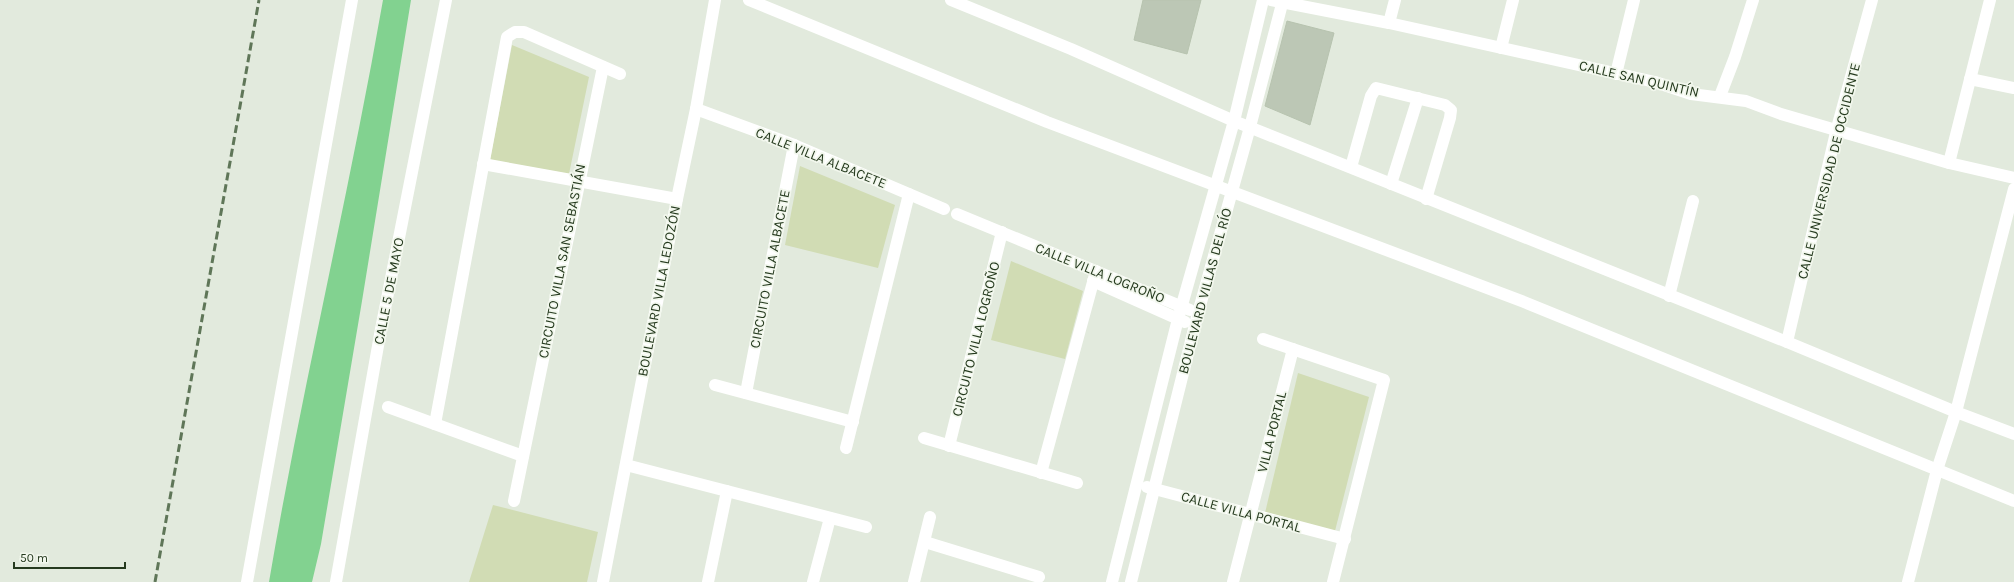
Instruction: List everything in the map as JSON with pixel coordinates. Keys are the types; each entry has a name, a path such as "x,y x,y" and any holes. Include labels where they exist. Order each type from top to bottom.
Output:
{"street":[{"path":"247,582 352,0"},
{"name":"CALLE 5 DE MAYO","path":"336,582 381,329 446,0"},
{"name":"BOULEVARD VILLA LEDOZÓN","path":"603,582 677,199 696,109 715,0"},
{"path":"749,0 1047,122 1524,302 2014,501"},
{"path":"951,0 1071,49 1234,121 1669,296 1788,342 1956,412 2014,434"},
{"name":"BOULEVARD VILLAS DEL RÍO","path":"1112,582 1138,484 1178,319 1234,121 1263,0"},
{"path":"1389,23 1395,0"},
{"path":"1501,48 1513,0"},
{"path":"1616,74 1634,0"},
{"path":"1720,96 1735,57 1753,0"},
{"name":"CALLE UNIVERSIDAD DE OCCIDENTE","path":"1788,342 1837,128 1872,0"},
{"path":"1949,162 1990,0"},
{"name":"BOULEVARD VILLAS DEL RÍO","path":"1131,582 1198,313 1250,127 1279,1"},
{"name":"CALLE SAN QUINTÍN","path":"1279,1 1389,23 1655,82 1691,94 1746,100 1781,114 1837,128 1949,162 2014,178"},
{"path":"435,424 506,40 511,33 524,32 620,74"},
{"name":"CIRCUITO VILLA SAN SEBASTIÁN","path":"514,501 578,182 603,67"},
{"path":"1970,79 2014,88"},
{"path":"1351,167 1371,96 1376,88 1445,105 1451,110 1450,118 1426,199"},
{"path":"1391,184 1418,98"},
{"name":"CALLE VILLA ALBACETE","path":"696,109 794,145 944,209"},
{"name":"CIRCUITO VILLA ALBACETE","path":"746,393 794,145"},
{"path":"482,164 677,199"},
{"path":"1908,582 1937,470 1956,412 2014,189"},
{"path":"846,448 909,194"},
{"path":"1669,296 1693,201"},
{"path":"957,214 1002,232"},
{"name":"CALLE VILLA LOGROÑO","path":"1002,232 1094,276 1198,313"},
{"name":"CIRCUITO VILLA LOGROÑO","path":"949,446 1002,232"},
{"path":"1041,473 1094,276 1195,327"},
{"path":"1263,338 1384,380 1334,582"},
{"name":"VILLA PORTAL","path":"1233,582 1294,349"},
{"path":"715,385 853,422"},
{"path":"388,407 523,456"},
{"path":"924,438 1077,483"},
{"path":"626,465 866,527"},
{"name":"CALLE VILLA PORTAL","path":"1138,484 1344,539"},
{"path":"708,582 727,491"},
{"path":"813,582 830,518"},
{"path":"914,582 930,518"},
{"path":"925,542 1017,576 1039,577"}],"shaded area":[{"path":"383,0 411,0 321,544 312,582 269,582 296,436 370,73"},
{"path":"512,45 589,77 569,174 490,160"},
{"path":"800,166 895,205 878,268 785,245"},
{"path":"1011,261 1083,291 1065,359 991,340"},
{"path":"1298,373 1369,397 1335,531 1265,513"},
{"path":"493,505 598,532 587,582 469,582"}],"building":[{"path":"1143,0 1201,0 1187,54 1134,40"},
{"path":"1287,21 1334,33 1310,125 1265,106"}],"railway":[{"path":"155,582 259,0"}]}
